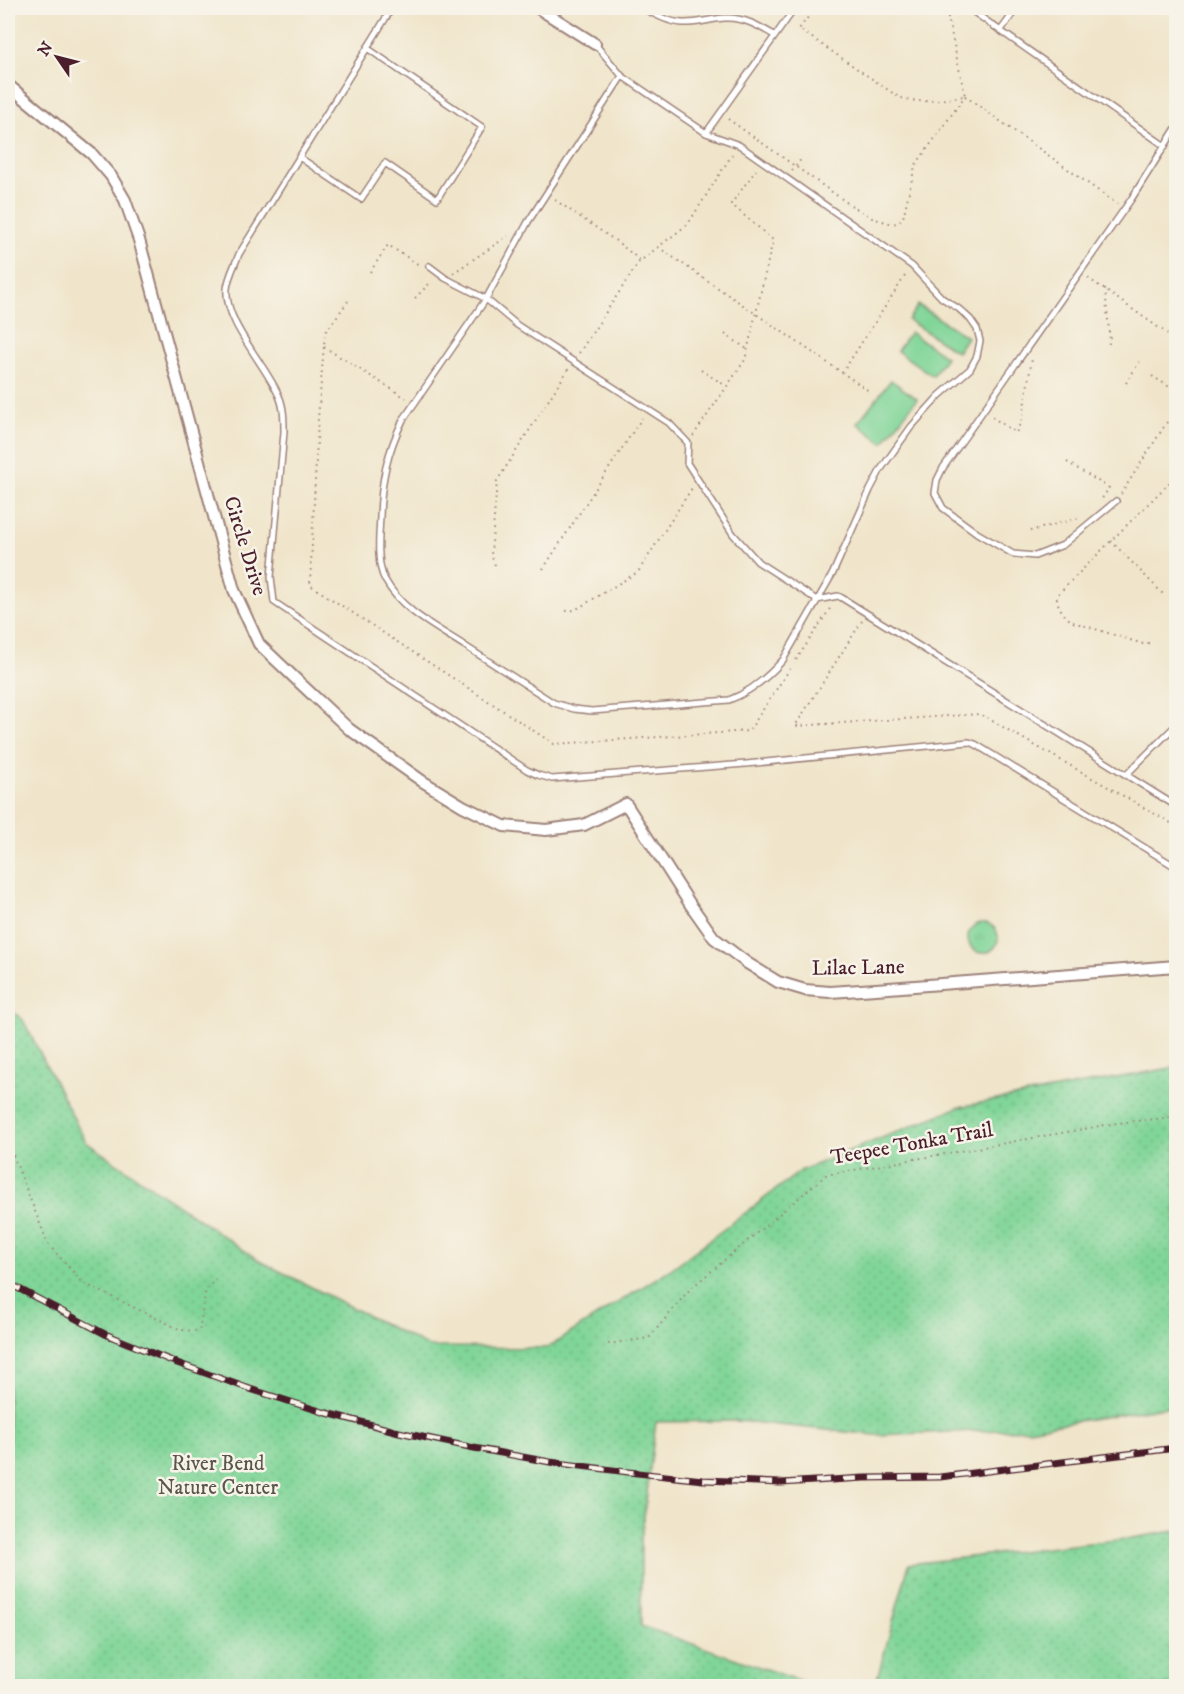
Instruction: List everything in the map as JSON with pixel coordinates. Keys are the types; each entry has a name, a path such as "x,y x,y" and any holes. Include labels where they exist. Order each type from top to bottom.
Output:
{"street":[{"path":"538,8 595,44"},
{"name":"Circle Drive","path":"8,85 92,154 111,176 125,200 139,240 234,590 259,644 349,729 423,781 463,806 504,826 546,831 584,825 626,804"},
{"name":"Lilac Lane","path":"626,804 714,938 747,963 778,982 805,990 830,992 1176,966"}],"lane":[{"path":"392,8 239,254 227,289 228,304 234,322 270,378 284,411 271,577 274,602 498,751 538,775 552,778 746,765 969,742 1176,867"},
{"path":"642,8 680,23 726,18 757,25 774,35"},
{"path":"706,133 795,8"},
{"path":"968,8 1165,146"},
{"path":"1001,30 1017,8"},
{"path":"595,44 622,76 706,133 739,145 912,266 942,298 970,319 977,329 980,341 977,356 970,369 939,396 911,427 891,454 870,490 833,573 783,660 773,672 740,696 729,700 592,711 554,703 406,608 384,578 379,542 380,501 386,464 393,441 414,404 486,299 528,222 622,76"},
{"path":"299,157 361,199 385,163 437,199 482,127 367,48"},
{"path":"1116,501 1063,545 1035,556 1013,554 977,533 943,508 935,493 937,480 943,468 1125,209 1176,128"},
{"path":"428,268 486,299 517,325 669,423 688,444 687,463 733,534 758,562 817,600 838,596 1176,806"},
{"path":"1126,776 1176,725"}],"path":[{"path":"815,8 800,29 897,96 917,102 965,96 1125,209"},
{"path":"719,113 872,218 893,224 899,222 903,218 915,166 965,96 946,8"},
{"path":"495,565 491,555 496,481 641,261 688,224 739,145"},
{"path":"788,179 802,158"},
{"path":"688,444 745,360 773,240 732,204 762,161"},
{"path":"546,195 616,241 641,261"},
{"path":"415,298 437,277 442,280 510,235"},
{"path":"370,272 388,245 428,268"},
{"path":"658,247 869,391"},
{"path":"842,373 912,266"},
{"path":"1080,272 1172,337 1176,347"},
{"path":"1105,290 1110,341 1108,345"},
{"path":"348,300 325,333 318,419 310,585 554,744 749,731 838,596"},
{"path":"725,334 747,349"},
{"path":"324,347 414,404"},
{"path":"983,411 1016,433 1022,420 1033,356"},
{"path":"1126,383 1140,361"},
{"path":"701,370 727,387"},
{"path":"1152,376 1176,391"},
{"path":"1116,501 1176,408"},
{"path":"543,569 648,410"},
{"path":"1067,462 1108,488 1097,506"},
{"path":"1149,643 1143,644 1074,622 1065,615 1056,600 1057,595 1176,477"},
{"path":"566,611 576,610 638,572 697,478"},
{"path":"1030,531 1081,517"},
{"path":"1111,542 1163,594"},
{"path":"866,613 795,726 980,714 1176,826"},
{"path":"8,1072 10,1075 12,1153 48,1244 83,1283 181,1330 199,1331 206,1289 218,1277"},
{"name":"Teepee Tonka Trail","path":"608,1344 649,1338 690,1289 826,1174 1117,1123 1176,1117"}],"green space":[{"path":"918,305 967,337 957,352 908,320"},
{"path":"910,332 946,357 933,376 897,351"},
{"path":"891,380 917,399 883,443 857,423"},
{"path":"983,923 994,927 998,938 994,949 983,953 972,949 968,938 972,927"},
{"name":"River Bend Nature Center","path":"8,1008 23,1020 86,1142 260,1261 429,1347 547,1348 671,1269 802,1170 959,1107 1176,1067 1176,1405 1028,1429 875,1435 739,1421 656,1422 641,1540 641,1626 815,1686 8,1686"},
{"path":"1176,1531 1176,1686 875,1686 909,1564"}],"railway":[{"path":"8,1283 105,1334 250,1389 323,1412 399,1432 550,1462 703,1480 781,1483 864,1478 940,1477 1176,1448"}]}
